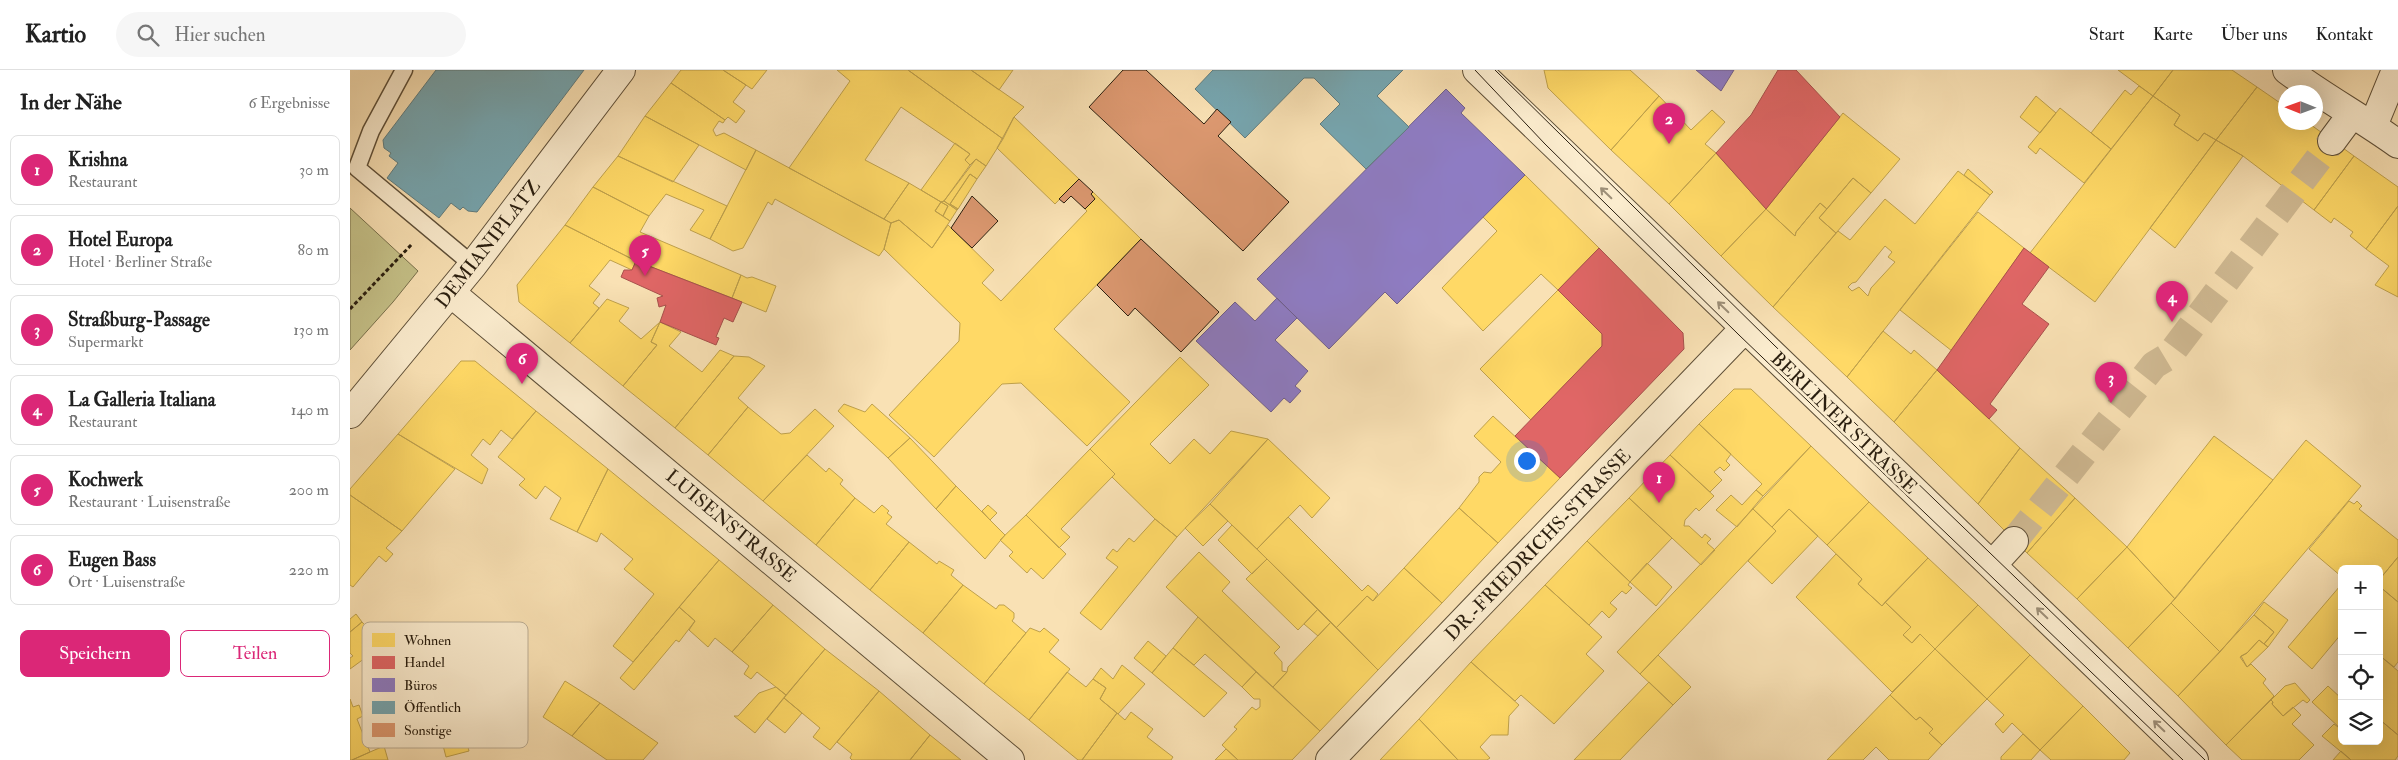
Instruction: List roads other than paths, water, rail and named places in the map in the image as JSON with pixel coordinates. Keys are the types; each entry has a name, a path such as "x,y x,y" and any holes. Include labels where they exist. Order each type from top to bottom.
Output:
{"street":[{"name":"DEMIANIPLATZ","path":"350,414 451,293 621,70"},
{"path":"2287,70 2320,94 2398,144"},
{"path":"2332,141 2362,120 2396,70"},
{"name":"BERLINER STRASSE","path":"1486,78 2194,760"},
{"name":"LUISENSTRASSE","path":"451,293 1010,760"},
{"name":"DR.-FRIEDRICHS-STRASSE","path":"1330,760 1745,328"},
{"path":"1992,566 2014,541"}],"lane":[{"path":"404,70 372,131 357,168 473,265"}],"tunnel":[{"path":"2014,541 2154,365 2169,356 2332,141"}],"tram line":[{"path":"1475,70 1545,144 1739,335 2183,760"},
{"path":"1495,70 1774,345 2205,760"}],"place":[{"name":"Hotel Europa","path":"1669,144"},
{"name":"Kochwerk","path":"645,276"},
{"name":"La Galleria Italiana","path":"2172,322"},
{"name":"Eugen Bass","path":"522,384"},
{"name":"Straßburg-Passage","path":"2111,403"},
{"name":"Krishna","path":"1659,503"}]}
